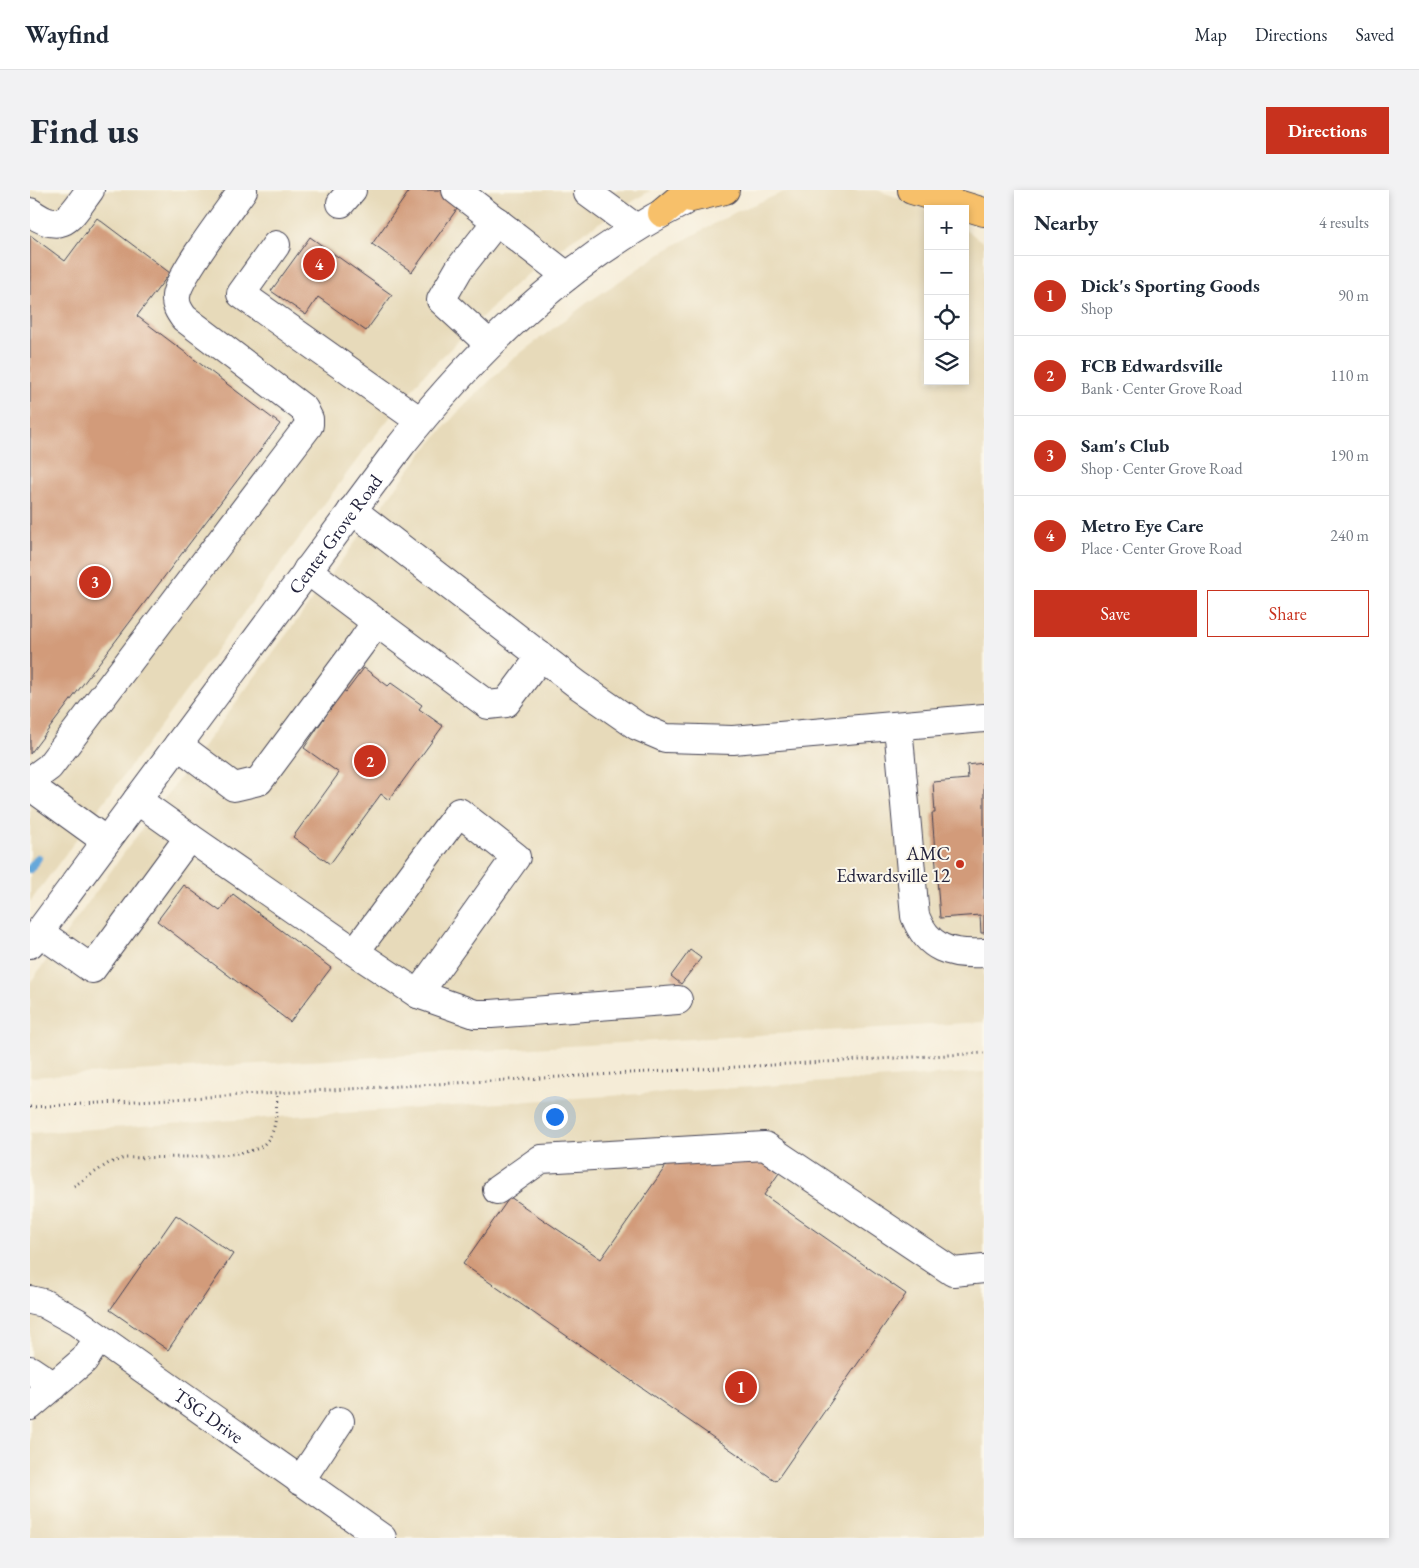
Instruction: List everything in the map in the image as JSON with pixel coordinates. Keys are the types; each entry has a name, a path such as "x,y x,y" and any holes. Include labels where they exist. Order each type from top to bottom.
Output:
{"main road":[{"path":"662,213 695,193 725,190"},
{"path":"912,190 984,212"},
{"path":"974,190 984,198"}],"street":[{"path":"30,212 44,222 62,222 69,217 90,190"},
{"path":"30,781 49,767 309,425 309,419 304,409 184,318 177,304 178,290 206,242 243,190"},
{"path":"456,190 567,276"},
{"path":"590,190 588,193 636,228"},
{"name":"Center Grove Road","path":"34,938 352,510 448,386 489,344 567,276 636,228 662,213"},
{"path":"489,344 441,300 459,269 496,221"},
{"path":"276,245 241,294 420,421"},
{"path":"352,510 541,656 637,726 665,738 733,740 984,718"},
{"path":"307,570 488,705 506,704 541,656"},
{"path":"178,745 234,787 259,781 376,622"},
{"path":"898,726 915,916 922,934 944,950 963,955 984,953"},
{"path":"30,786 106,842"},
{"path":"137,800 418,994 468,1012 491,1014 678,1000"},
{"path":"355,952 459,812 516,857 418,994"},
{"path":"34,938 92,969 189,837"},
{"path":"496,1190 541,1159 765,1146 953,1272 984,1269"},
{"name":"TSG Drive","path":"37,1302 99,1338 300,1482 382,1538"},
{"path":"30,1406 84,1360 99,1338"},
{"path":"30,1370 54,1386"},
{"path":"300,1482 340,1422"}],"path":[{"path":"30,1107 984,1053"},
{"path":"74,1186 109,1163 125,1158 238,1154 261,1147 274,1129 277,1093"}],"shaded area":[{"path":"30,190 651,190 567,243 513,286 422,377 368,445 30,902"},
{"path":"797,190 877,190 924,208 924,385 969,385 969,232 984,243 984,1022 30,1077 30,983 124,853 422,453 458,412 510,361 587,303 666,250 736,212 784,192"},
{"path":"984,1072 984,1538 30,1538 30,1133"}],"building":[{"path":"410,190 445,190 462,202 412,272 372,244"},
{"path":"97,218 170,273 137,316 280,424 30,754 30,235 65,261"},
{"path":"310,237 392,295 366,331 318,297 306,315 271,291"},
{"path":"364,668 388,686 391,683 422,705 419,709 443,726 389,800 381,794 330,864 293,837 339,773 304,748 343,690 346,692"},
{"name":"AMC Edwardsville 12","path":"984,763 984,933 981,933 980,915 940,918 932,813 935,813 933,782 968,779 967,765"},
{"path":"184,885 220,911 233,894 331,968 290,1022 157,921"},
{"path":"690,950 701,958 681,984 671,976"},
{"path":"750,1153 779,1173 764,1195 906,1294 776,1481 463,1264 510,1197 601,1259 670,1160"},
{"path":"176,1215 233,1254 168,1350 110,1310"}],"waterway":[{"path":"30,869 38,858"}],"place":[{"name":"Metro Eye Care","path":"319,264"},
{"name":"Sam's Club","path":"95,582"},
{"name":"FCB Edwardsville","path":"370,761"},
{"name":"AMC Edwardsville 12","path":"960,864"},
{"name":"Dick's Sporting Goods","path":"741,1387"}]}
